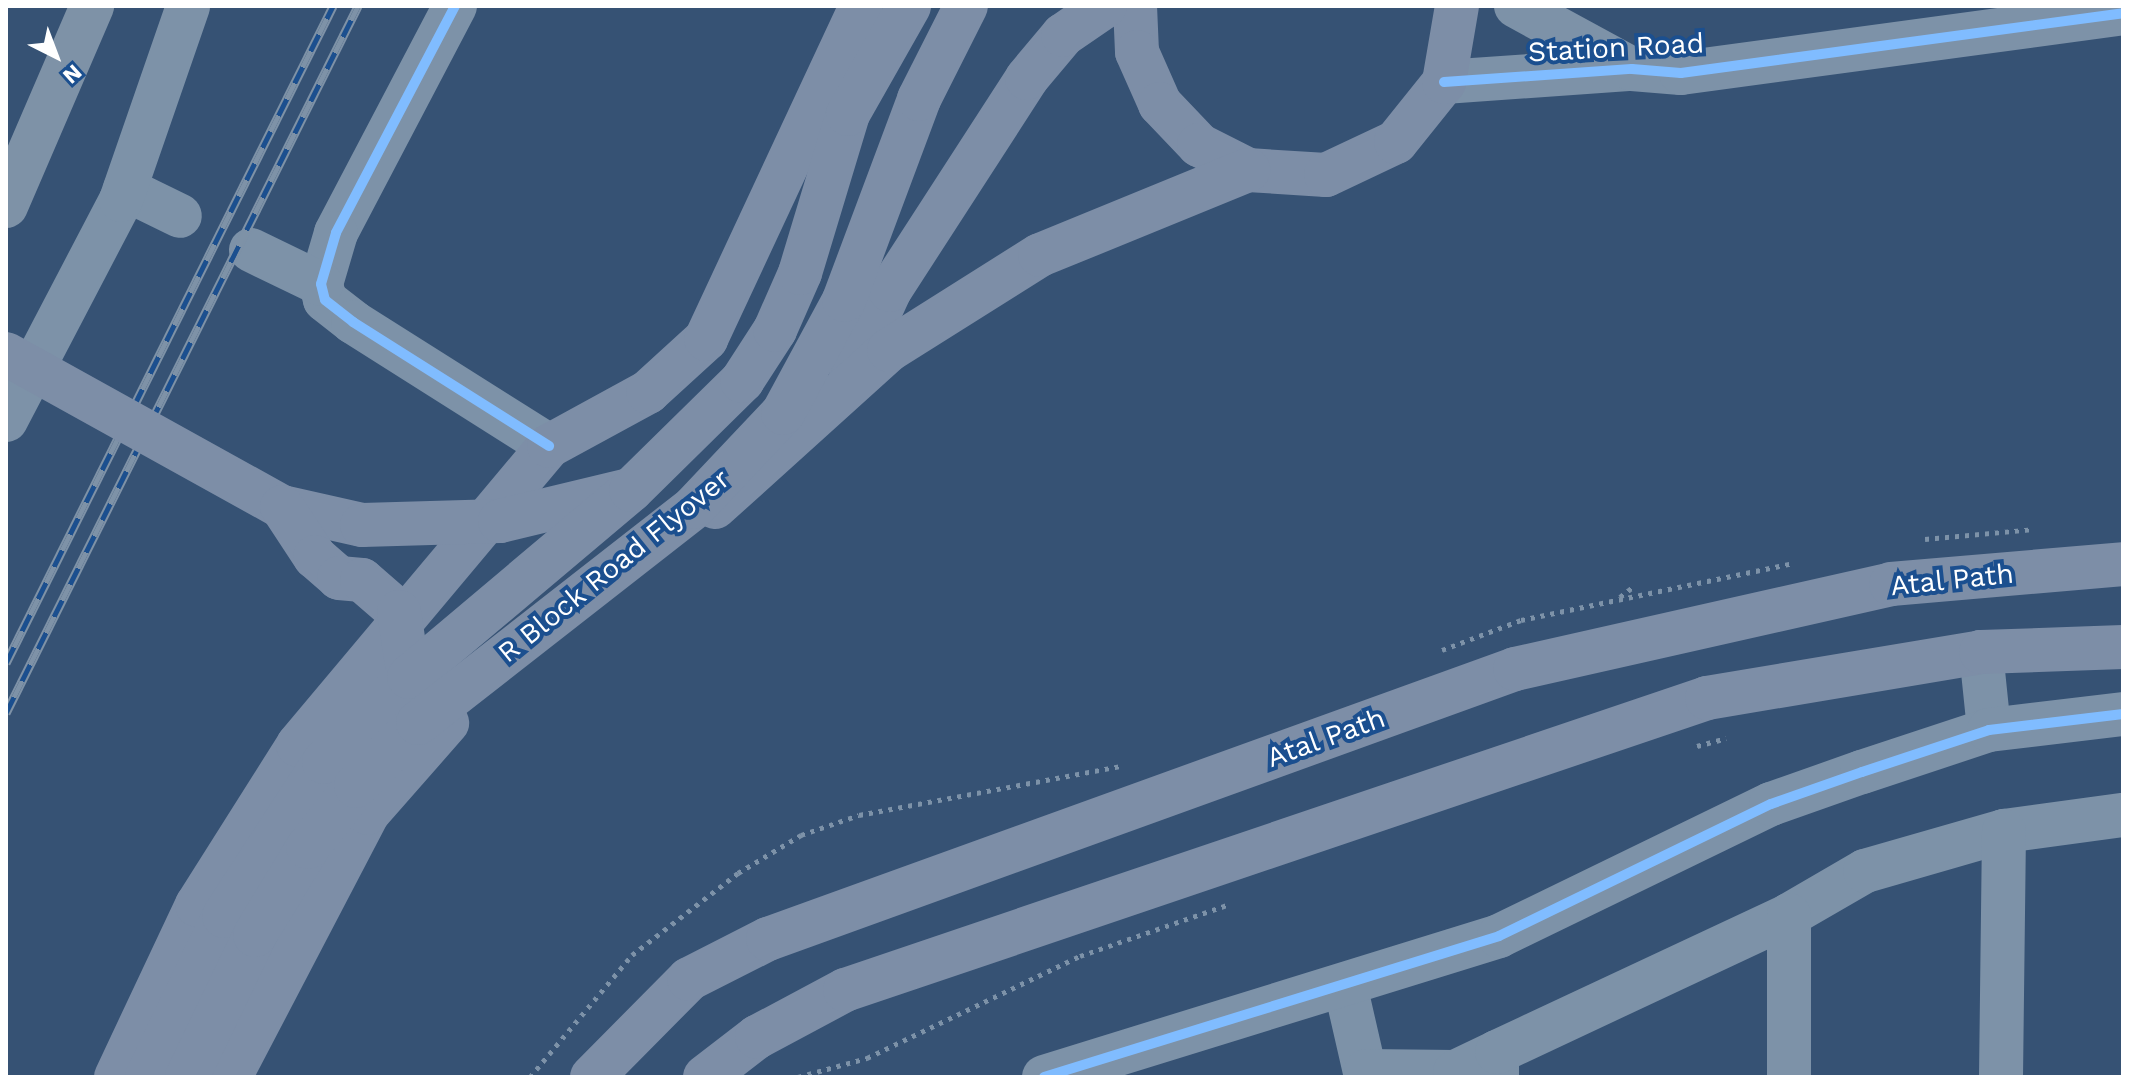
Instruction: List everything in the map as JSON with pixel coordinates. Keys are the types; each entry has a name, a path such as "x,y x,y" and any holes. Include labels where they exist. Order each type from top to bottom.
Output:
{"highway":[{"path":"6,206 92,6"}],"main road":[{"path":"116,1077 197,905 298,745 549,446 648,392 686,360 726,302 861,6"},
{"name":"R Block Road Flyover","path":"147,1077 278,823 324,762 409,677 631,490 742,381 775,330 848,114 909,6"},
{"name":"R Block Road Flyover","path":"187,1077 255,935 308,847 356,786 418,723 694,507 783,413 844,300 919,99 966,6"},
{"path":"843,395 890,290 1027,78 1063,35 1105,6"},
{"path":"1135,6 1137,52 1160,104 1199,145 1248,170 1326,175 1396,142 1444,82 1457,6"},
{"path":"230,1077 368,813 421,748 489,684 767,463 889,350 1040,255 1248,170"},
{"path":"6,354 282,507 362,525 415,526 500,521 631,490"},
{"path":"686,360 767,463"},
{"path":"282,507 315,557 339,578 362,580 399,612 409,677"},
{"name":"Atal Path","path":"592,1077 689,979 768,939 1515,669 1891,584 2123,564"},
{"path":"705,1077 757,1037 845,990 1707,698 1981,652 2123,647"},
{"path":"161,977 257,1025"}],"street":[{"path":"6,420 125,189 188,6"},
{"path":"455,6 336,233 321,284 325,300 353,322 549,446"},
{"path":"1516,6 1632,69"},
{"name":"Station Road","path":"1444,82 1632,69 1681,73 2123,13"},
{"path":"125,189 180,216"},
{"path":"251,250 321,284"},
{"path":"1981,652 1989,730"},
{"path":"1044,1077 1345,985 1561,910 1771,804 1989,730 2123,714"},
{"path":"1345,985 1366,1074 1455,1072 1497,1065 1789,915 1865,871 2004,831 2123,815"},
{"path":"2001,1077 2004,831"},
{"path":"1789,915 1789,1077"}],"path":[{"path":"1616,600 1634,586"},
{"path":"1692,747 1735,735"},
{"path":"798,1077 867,1058 1080,956 1241,900"}],"railway":[{"path":"6,663 333,6"},
{"path":"6,713 358,6"}],"cycle path":[{"path":"455,6 336,233 321,284 325,300 353,322 549,446"},
{"path":"1444,82 1632,69 1681,73 2123,13"},
{"path":"1044,1077 1499,936 1771,804 1862,772 1989,730 2123,714"}]}
